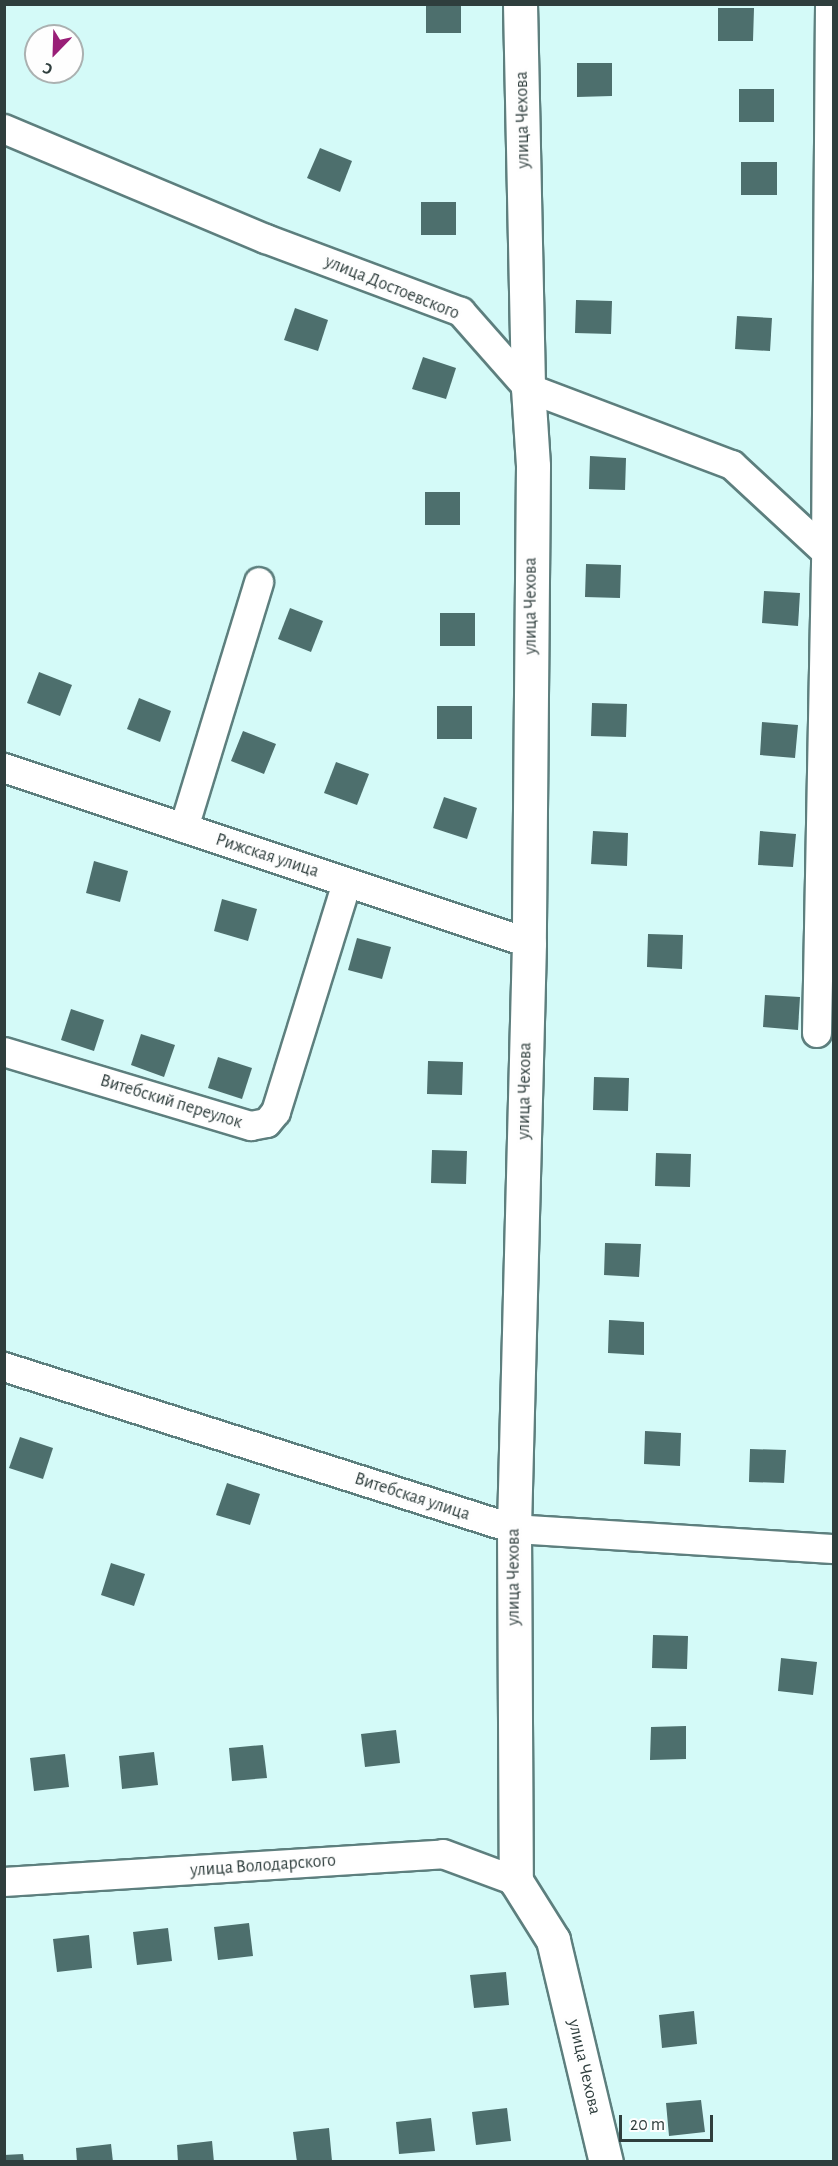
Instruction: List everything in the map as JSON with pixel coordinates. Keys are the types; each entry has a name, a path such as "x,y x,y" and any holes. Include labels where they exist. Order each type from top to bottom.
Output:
{"street":[{"name":"улица Чехова","path":"520,4 528,388 533,466 529,943 514,1529 516,1881 553,1940 606,2162"},
{"path":"817,1033 830,552 830,4"},
{"name":"улица Достоевского","path":"4,129 266,239 461,312 528,388 732,465 830,552"},
{"path":"184,828 260,582"},
{"name":"Рижская улица","path":"4,768 529,943"},
{"name":"Витебский переулок","path":"4,1052 251,1126 267,1123 276,1112 347,883"},
{"name":"Витебская улица","path":"4,1367 514,1529 834,1549"},
{"name":"улица Володарского","path":"4,1882 443,1854 516,1881"}],"building":[{"path":"426,4 461,4 461,33 426,33"},
{"path":"718,8 754,8 753,41 718,41"},
{"path":"577,63 612,63 612,96 577,97"},
{"path":"739,89 774,89 774,122 739,122"},
{"path":"320,148 352,161 340,192 307,178"},
{"path":"741,162 777,162 777,195 741,195"},
{"path":"421,202 456,202 456,235 421,235"},
{"path":"576,300 612,301 611,334 575,333"},
{"path":"295,308 328,320 318,351 284,340"},
{"path":"737,316 772,318 770,351 735,349"},
{"path":"423,357 456,368 446,399 412,389"},
{"path":"590,456 626,458 625,490 589,489"},
{"path":"425,492 460,492 460,525 425,525"},
{"path":"586,564 621,565 620,598 585,597"},
{"path":"764,591 800,593 798,626 762,623"},
{"path":"290,608 323,621 311,652 278,639"},
{"path":"440,613 475,613 475,646 440,646"},
{"path":"39,672 72,685 60,716 27,703"},
{"path":"139,698 171,711 160,742 127,729"},
{"path":"592,703 627,704 626,737 591,736"},
{"path":"437,706 472,706 472,739 437,739"},
{"path":"762,722 798,725 795,758 760,755"},
{"path":"243,731 276,744 264,774 231,761"},
{"path":"336,762 369,774 357,805 324,793"},
{"path":"444,797 477,808 467,839 433,828"},
{"path":"593,831 628,833 627,866 591,864"},
{"path":"760,831 796,834 793,867 758,865"},
{"path":"94,861 128,871 120,902 86,893"},
{"path":"222,899 257,909 248,941 214,931"},
{"path":"648,934 683,935 682,969 647,967"},
{"path":"357,938 391,947 382,979 348,970"},
{"path":"765,995 800,997 798,1030 763,1027"},
{"path":"71,1009 104,1020 94,1051 61,1040"},
{"path":"141,1034 175,1045 164,1077 131,1065"},
{"path":"218,1057 252,1068 242,1099 208,1088"},
{"path":"428,1061 463,1062 462,1095 427,1094"},
{"path":"594,1077 629,1078 628,1111 593,1110"},
{"path":"432,1150 467,1151 466,1184 431,1183"},
{"path":"656,1153 691,1154 690,1187 655,1186"},
{"path":"605,1243 641,1244 639,1277 604,1275"},
{"path":"609,1320 644,1322 644,1355 608,1353"},
{"path":"645,1431 681,1433 680,1466 644,1464"},
{"path":"20,1437 53,1448 43,1479 9,1468"},
{"path":"750,1449 786,1450 784,1483 749,1482"},
{"path":"227,1483 260,1494 250,1525 216,1515"},
{"path":"111,1563 145,1574 134,1606 101,1595"},
{"path":"653,1635 688,1636 687,1669 652,1668"},
{"path":"781,1658 817,1662 813,1695 778,1691"},
{"path":"686,1726 686,1759 650,1760 651,1727"},
{"path":"396,1730 400,1763 365,1767 361,1734"},
{"path":"263,1745 267,1778 232,1781 229,1748"},
{"path":"154,1752 158,1785 122,1789 119,1756"},
{"path":"65,1754 69,1787 34,1791 30,1758"},
{"path":"249,1923 253,1956 218,1960 214,1927"},
{"path":"168,1928 172,1961 137,1965 133,1932"},
{"path":"89,1935 92,1968 57,1972 53,1939"},
{"path":"506,1972 509,2005 474,2008 470,1975"},
{"path":"694,2011 697,2044 662,2048 659,2015"},
{"path":"701,2100 705,2132 669,2136 666,2103"},
{"path":"507,2108 511,2141 476,2145 472,2112"},
{"path":"431,2118 435,2151 399,2154 396,2122"},
{"path":"329,2128 332,2161 297,2162 293,2132"},
{"path":"212,2141 214,2162 178,2162 177,2145"},
{"path":"111,2144 113,2162 77,2162 76,2148"},
{"path":"23,2154 24,2162 4,2162 4,2155"}]}
